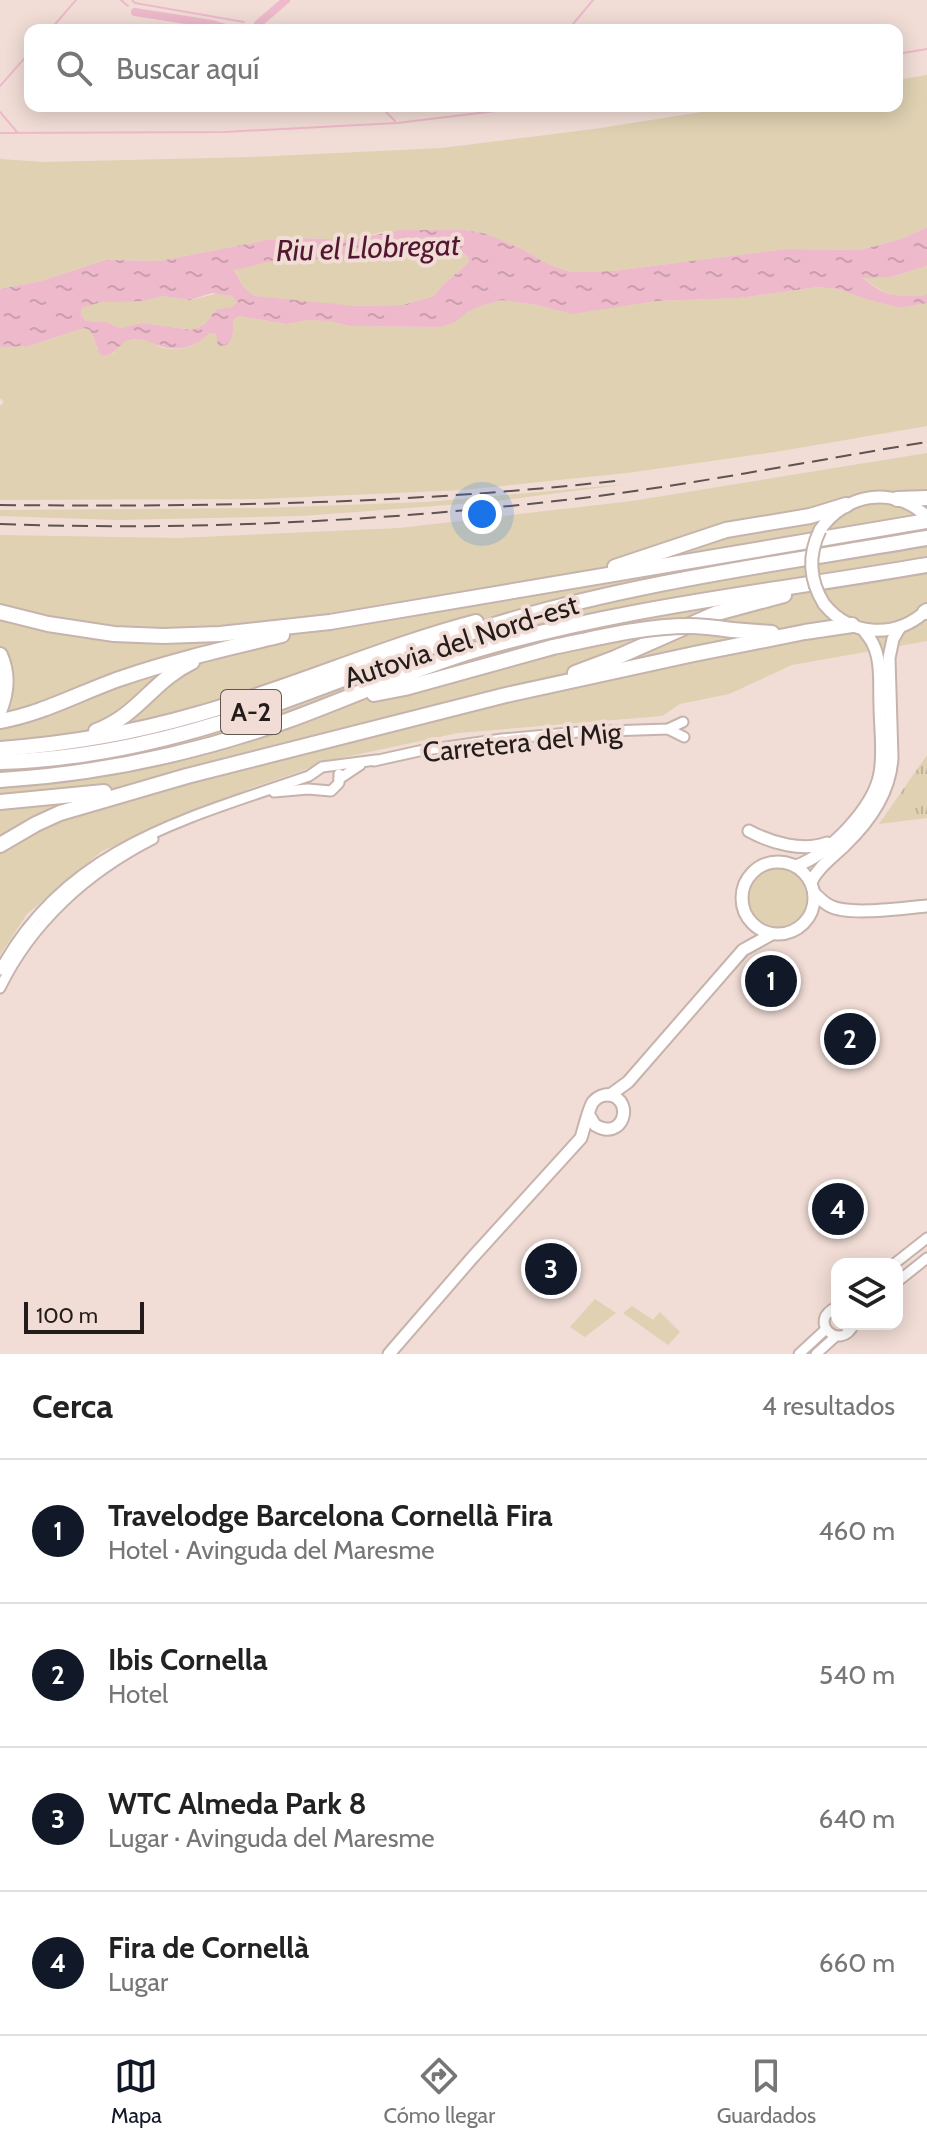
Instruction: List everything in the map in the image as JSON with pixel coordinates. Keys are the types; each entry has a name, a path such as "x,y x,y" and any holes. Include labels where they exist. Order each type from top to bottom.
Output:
{"highway":[{"path":"897,499 927,498"},
{"path":"506,593 602,571 726,530 810,516 846,505"},
{"path":"0,612 84,630 163,636 220,634 330,622 506,593 926,517"},
{"name":"Autovia del Nord-est","path":"0,762 83,754 185,733 270,706 477,630 606,595 927,538"},
{"name":"Autovia del Nord-est","path":"0,780 89,771 158,758 248,733 475,651 575,625 750,592 927,565"},
{"path":"604,668 630,651 717,613 872,575"},
{"path":"0,749 98,737 164,724 224,707 428,635 518,611 606,595"},
{"path":"0,655 6,683 2,717 32,713 158,666 330,622"},
{"path":"334,702 405,688 553,647 625,633 673,627 770,633 858,627"},
{"path":"0,845 60,813 187,776 604,668 643,665 805,632"},
{"path":"35,746 109,726 132,711 180,668 237,646"},
{"path":"0,802 90,794 187,776"}],"main road":[{"path":"926,517 897,499 876,497 855,501 831,516 820,530 813,547 811,565 816,588 824,604 837,616 858,627 878,631 900,627 926,611"},
{"path":"858,627 874,647 878,665 887,757 891,769 885,791 872,813 846,844 822,865 813,888 814,905 802,926 782,934 757,928 743,908 742,895 751,874 762,866 783,862 796,866 805,874 813,888 834,908 862,911"},
{"path":"796,866 814,858 835,840 871,797 887,757 891,644 900,627"},
{"path":"749,831 767,840 806,847 835,840"},
{"path":"810,915 927,906"},
{"path":"743,950 750,931 749,920"},
{"path":"389,1354 581,1138 593,1102 628,1082 743,950 772,934"},
{"path":"589,1115 593,1124 601,1129 618,1126 623,1117 628,1082"},
{"path":"606,1095 618,1099 623,1108"},
{"path":"581,1138 601,1129"}],"street":[{"name":"Carretera del Mig","path":"331,767 502,739 668,729 683,722"},
{"name":"Carretera del Mig","path":"668,729 684,737"},
{"name":"Carretera del Mig","path":"339,779 354,768 376,760"},
{"path":"0,970 35,920 83,873 132,842 167,826 316,772 322,767 331,767 338,773 339,779 334,789 327,791 267,791"},
{"path":"316,772 315,781 320,789"},
{"path":"0,988 23,948 76,890 135,848 188,820"},
{"path":"902,1258 927,1238"},
{"path":"903,1277 927,1258"},
{"path":"831,1311 823,1321 835,1337"},
{"path":"799,1354 826,1329"},
{"path":"816,1354 835,1337 847,1335 850,1330"}],"green space":[{"path":"927,75 927,227 904,238 861,250 787,249 613,271 571,272 487,234 465,230 386,231 350,240 267,240 160,261 105,260 41,281 0,289 0,159 44,162 252,157 442,148 702,112 903,112 903,79"},
{"path":"447,249 461,251 469,262 434,296 403,305 346,306 255,296 244,288 234,269 276,260 349,262"},
{"path":"927,266 927,295 892,295 862,277 891,277"},
{"path":"818,287 839,289 900,308 927,303 927,426 627,473 463,490 259,499 0,500 0,406 4,402 0,398 0,347 29,346 84,328 90,330 97,349 113,354 126,341 141,339 163,348 176,349 195,344 210,333 216,333 224,346 231,338 233,321 238,316 287,324 308,320 350,326 439,327 478,307 501,300 566,312 656,301 739,298"},
{"path":"219,293 232,296 237,301 233,307 218,309 205,324 192,330 142,323 120,328 107,322 86,321 81,315 81,308 94,303 162,296 190,300"},
{"path":"927,453 927,641 792,665 729,694 680,704 662,716 458,733 336,759 251,788 102,851 27,914 0,955 0,535 178,538 399,528 632,501"},
{"path":"628,484 488,502 302,516 118,520 0,516 0,510 264,508 426,502"},
{"path":"927,755 927,818 879,824"},
{"path":"778,868 799,877 808,898 799,919 778,928 757,919 748,898 757,877"},
{"path":"595,1299 616,1313 585,1337 570,1327"},
{"path":"632,1306 653,1320 660,1312 680,1332 668,1345 623,1313"}],"water":[{"name":"Riu el Llobregat","path":"927,227 927,266 891,277 863,278 893,295 927,295 927,303 900,308 839,289 818,287 739,298 656,301 572,314 501,300 478,307 455,322 439,327 350,326 308,320 287,324 238,316 233,321 232,339 223,346 218,346 216,333 210,333 199,342 179,348 133,339 110,354 100,355 90,330 84,328 29,346 0,347 0,289 41,281 105,260 160,261 267,240 350,240 399,230 465,230 487,234 571,272 613,271 787,249 861,250 904,238","holes":["447,249 461,251 469,262 434,296 403,305 355,306 255,296 244,288 234,270 276,260 349,262","212,293 232,296 237,302 232,307 218,309 205,324 192,330 142,323 120,328 107,322 86,321 81,315 81,308 101,302 142,301 162,296 190,300"]}],"waterway":[{"path":"55,24 76,0"},
{"path":"121,0 128,6"},
{"path":"132,0 244,22"},
{"path":"258,24 286,0"},
{"path":"573,24 593,0"},
{"path":"135,12 212,24"},
{"path":"903,53 927,49"},
{"path":"0,86 24,59"},
{"path":"0,112 17,132"},
{"path":"386,112 395,121"},
{"path":"0,133 224,132 397,123 487,112"}],"railway":[{"path":"0,524 216,525 503,507 707,480 927,442"},
{"path":"0,505 390,499 623,480"}],"place":[{"name":"Travelodge Barcelona Cornellà Fira","path":"771,981"},
{"name":"Ibis Cornella","path":"850,1039"},
{"name":"Fira de Cornellà","path":"838,1209"},
{"name":"WTC Almeda Park 8","path":"551,1269"}]}
